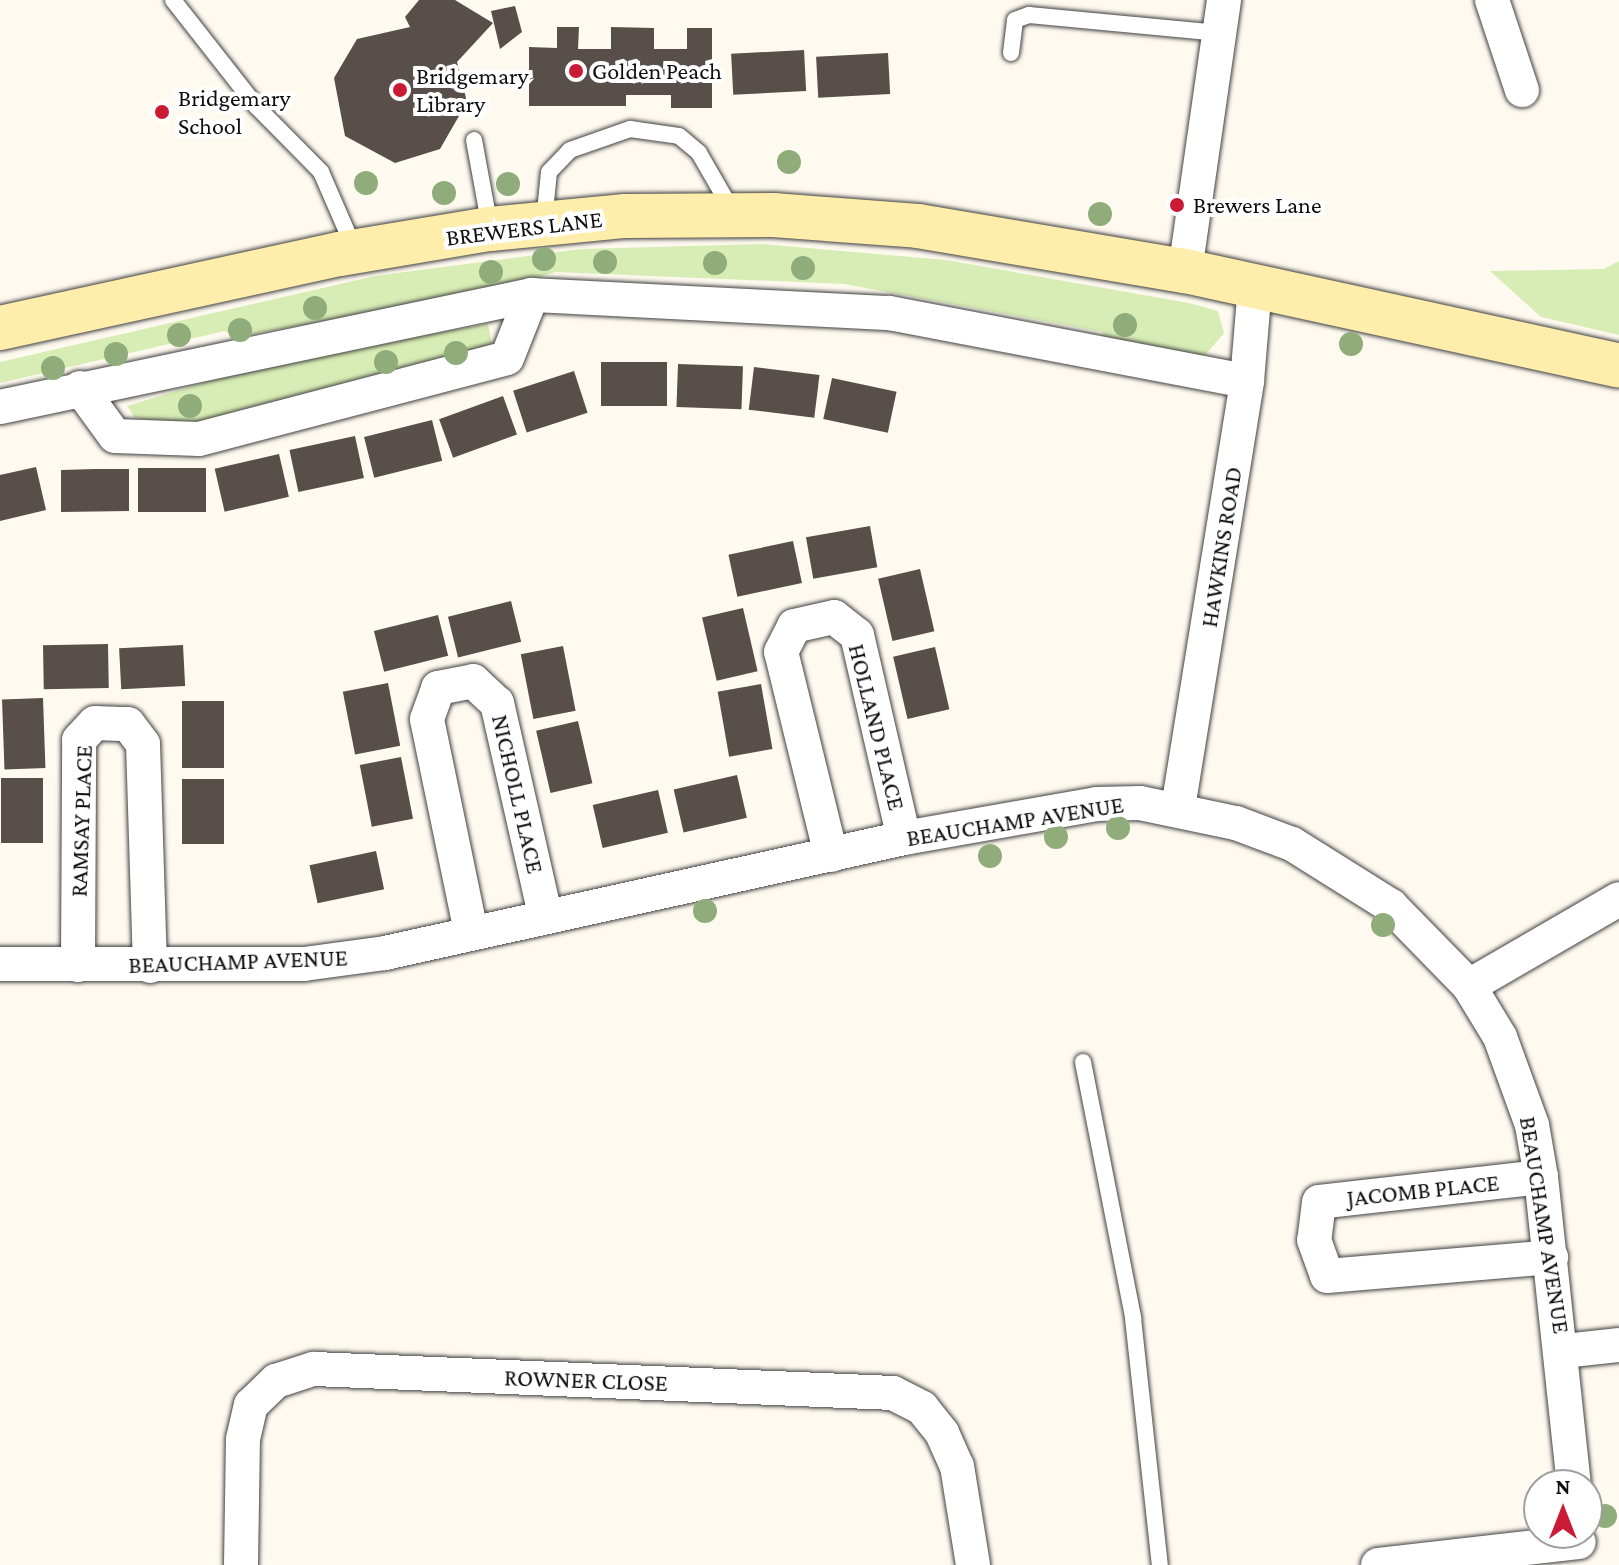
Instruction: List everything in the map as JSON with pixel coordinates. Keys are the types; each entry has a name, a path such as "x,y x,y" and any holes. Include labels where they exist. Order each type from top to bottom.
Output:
{"street":[{"path":"1492,0 1522,90"},
{"path":"1185,271 1221,16"},
{"name":"BREWERS LANE","path":"0,328 355,251 490,229 544,223 735,215 918,226 1185,271 1619,366"},
{"name":"HAWKINS ROAD","path":"1178,808 1247,381 1255,285"},
{"path":"0,407 532,295 889,313 1247,381"},
{"path":"80,388 115,436 199,439 507,358 532,295"},
{"name":"HOLLAND PLACE","path":"831,855 781,652 794,626 834,617 857,635 904,838"},
{"name":"NICHOLL PLACE","path":"471,932 427,719 438,688 473,681 497,703 545,914"},
{"name":"RAMSAY PLACE","path":"78,965 79,740 95,723 128,724 143,744 150,966"},
{"name":"BEAUCHAMP AVENUE","path":"0,964 304,964 471,932 904,838 1097,804 1178,808 1292,844 1347,875 1391,906 1469,986 1519,1081 1541,1177 1564,1351 1573,1469"},
{"path":"1469,986 1619,899"},
{"name":"JACOMB PLACE","path":"1541,1177 1319,1202 1314,1240 1327,1276 1551,1257"},
{"path":"1564,1351 1619,1345"},
{"name":"ROWNER CLOSE","path":"241,1565 243,1439 251,1405 276,1381 314,1369 893,1393 922,1408 942,1433 957,1466 973,1565"},
{"path":"1378,1565 1557,1549"}],"lane":[{"path":"173,0 256,106 321,172 340,205 355,251"},
{"path":"1011,53 1015,20 1029,15 1221,16"},
{"path":"544,223 549,172 570,150 630,129 679,136 699,153 735,215"},
{"path":"474,140 490,229"},
{"path":"1083,1062 1133,1318 1160,1565"}],"green space":[{"path":"762,244 946,260 1189,303 1218,311 1224,333 1201,360 1102,340 1103,332 844,284 555,272 503,289 236,337 225,331 0,383 0,362 375,276 581,249"},
{"path":"1619,261 1619,335 1541,317 1490,271 1604,269"},
{"path":"488,324 494,355 208,426 135,418 127,406 285,358"}],"building":[{"name":"Bridgemary Library","path":"419,0 455,0 493,23 457,62 467,102 440,149 395,163 345,136 334,78 357,39 410,27 405,17"},
{"path":"515,6 522,32 500,49 491,11"},
{"path":"557,27 579,27 578,49 611,49 611,27 654,28 654,49 687,49 687,28 712,28 712,108 671,108 671,95 626,95 626,106 529,106 529,47 557,48"},
{"path":"804,50 806,91 733,95 731,54"},
{"path":"888,53 890,94 818,98 816,57"},
{"path":"601,362 667,362 667,406 601,406"},
{"path":"678,364 743,366 741,409 676,407"},
{"path":"754,367 820,375 814,418 749,410"},
{"path":"574,371 588,413 527,433 513,391"},
{"path":"832,378 897,392 888,433 823,419"},
{"path":"503,396 517,435 453,458 439,419"},
{"path":"432,420 442,461 374,478 364,437"},
{"path":"355,436 364,478 298,492 289,450"},
{"path":"279,454 289,497 225,512 215,469"},
{"path":"36,467 46,510 0,521 0,475"},
{"path":"138,468 206,468 206,512 138,512"},
{"path":"129,469 129,511 61,512 61,470"},
{"path":"870,526 877,567 813,579 806,537"},
{"path":"793,541 802,583 737,597 728,555"},
{"path":"920,569 934,631 892,641 878,579"},
{"path":"511,601 521,642 458,657 448,617"},
{"path":"743,608 758,671 717,681 702,617"},
{"path":"438,615 448,656 384,672 374,631"},
{"path":"108,644 109,688 44,689 43,645"},
{"path":"183,645 185,686 121,689 119,648"},
{"path":"563,646 576,711 533,719 521,654"},
{"path":"935,647 949,709 907,719 893,657"},
{"path":"388,683 400,746 355,755 343,692"},
{"path":"761,684 772,749 729,757 718,692"},
{"path":"43,698 45,768 4,769 2,699"},
{"path":"182,701 224,701 224,768 182,768"},
{"path":"578,721 592,783 550,793 536,731"},
{"path":"401,757 413,819 372,827 360,765"},
{"path":"737,775 747,818 684,832 674,790"},
{"path":"1,778 43,778 43,843 1,843"},
{"path":"182,779 224,779 224,844 182,844"},
{"path":"658,790 668,833 603,848 593,805"},
{"path":"376,851 384,889 318,903 309,865"}],"place":[{"name":"Golden Peach","path":"576,71"},
{"name":"Bridgemary Library","path":"400,90"},
{"name":"Bridgemary School","path":"162,112"},
{"name":"Brewers Lane","path":"1177,205"}]}
